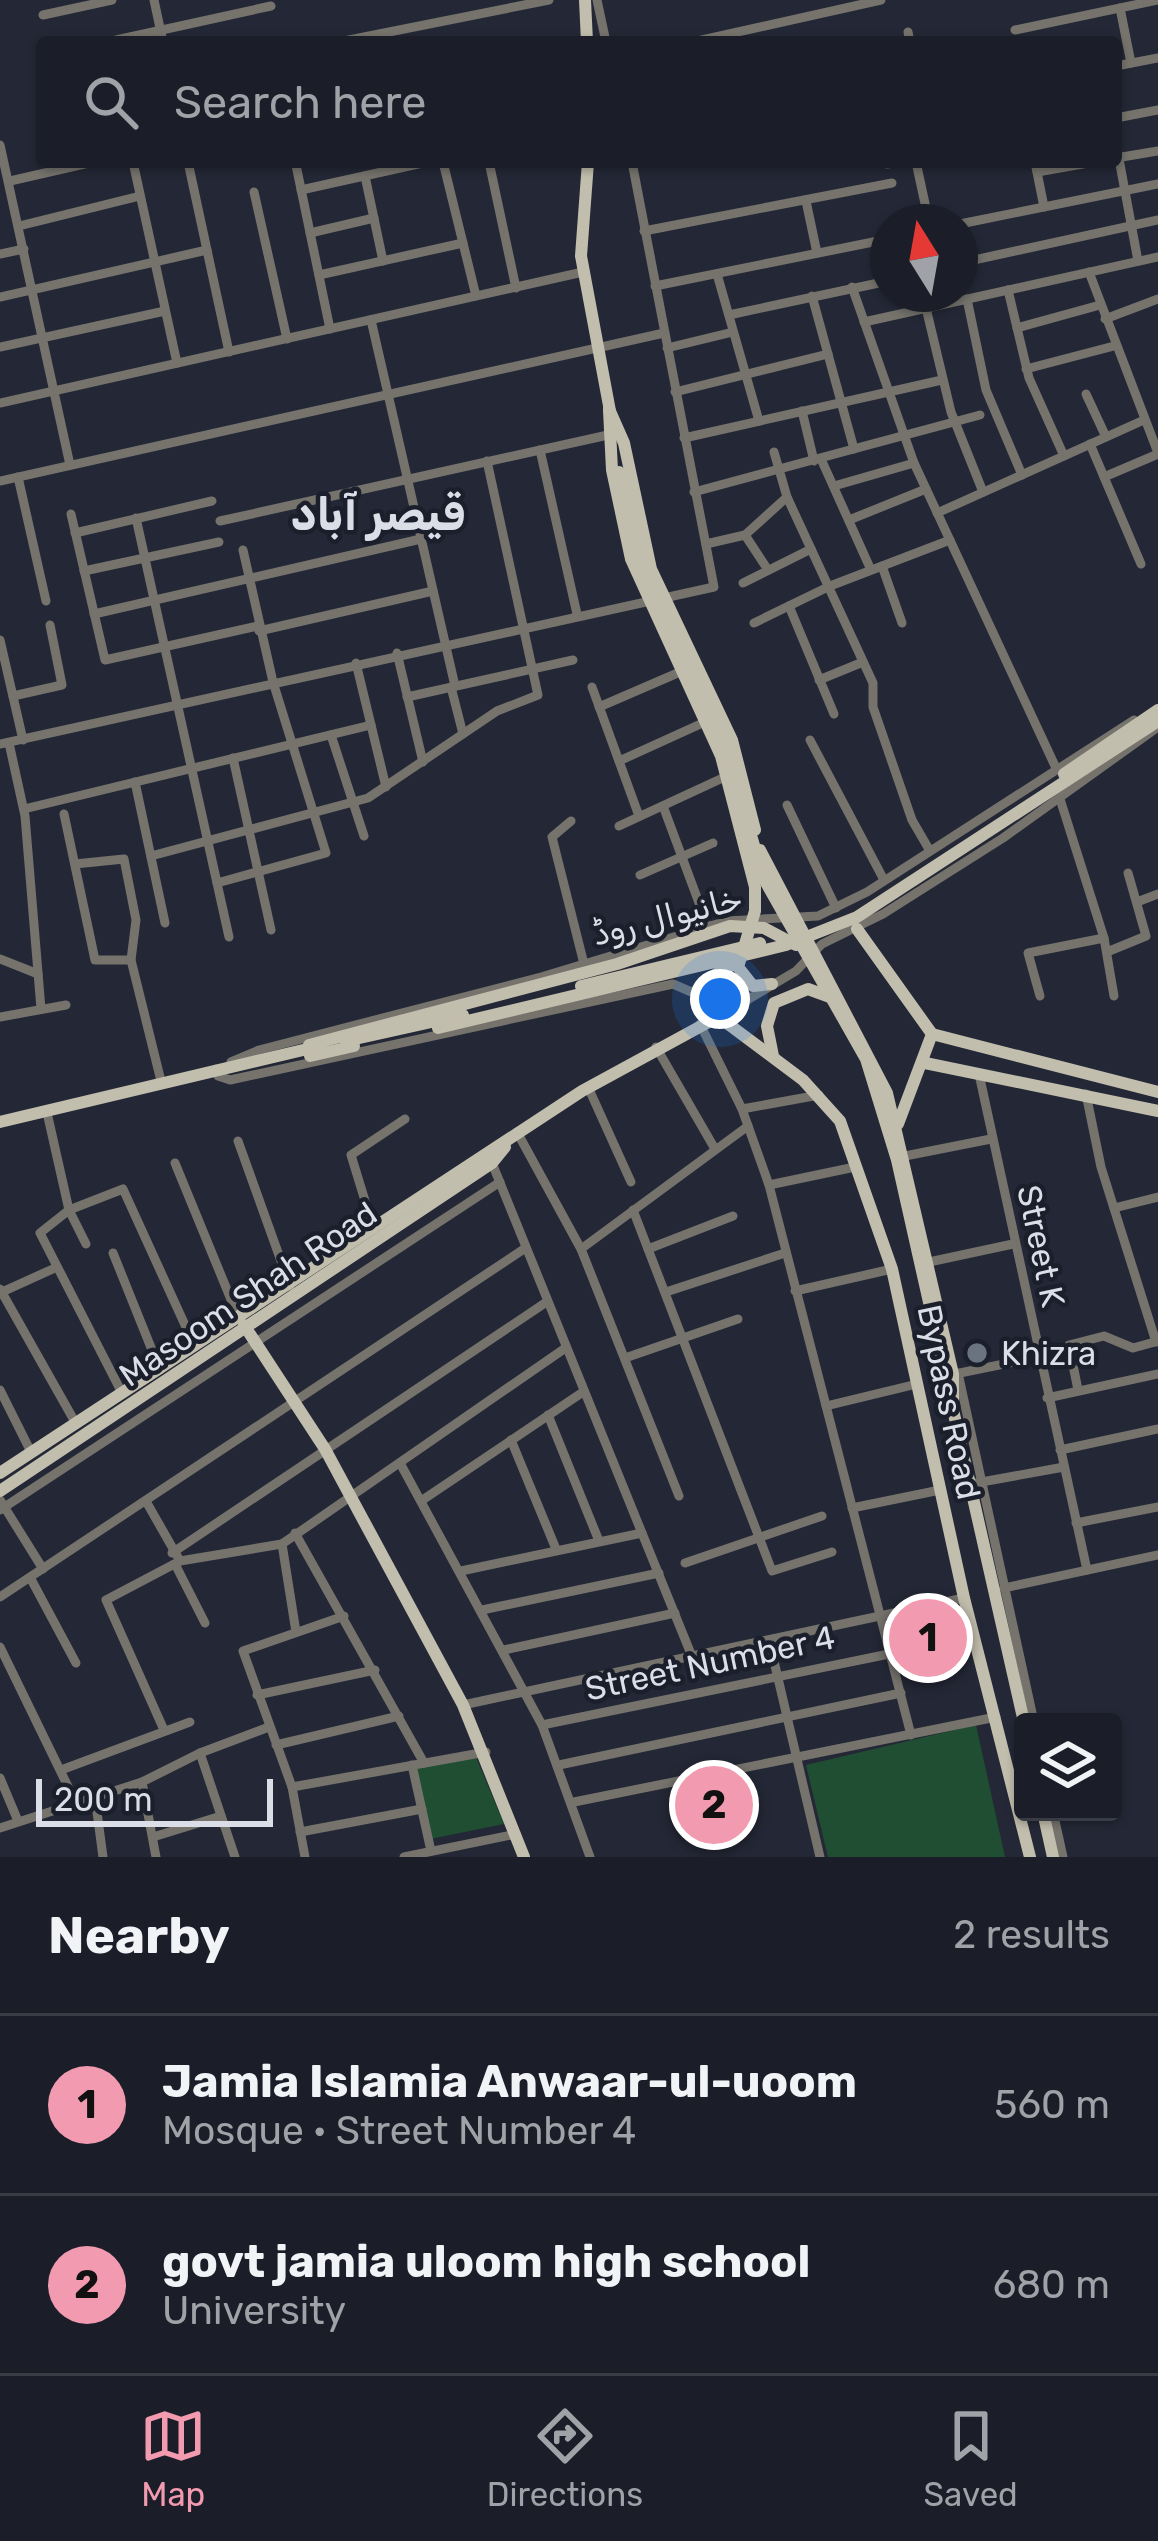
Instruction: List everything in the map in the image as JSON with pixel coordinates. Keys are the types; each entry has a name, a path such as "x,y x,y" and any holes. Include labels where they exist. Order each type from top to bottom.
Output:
{"main road":[{"path":"585,0 587,36"},
{"path":"588,168 584,272 619,472 646,578 723,740 757,860 874,1062 898,1125 955,1374 953,1409"},
{"path":"609,409 608,435 627,545 645,601 727,776 754,887 752,920 739,961 748,984 772,984"},
{"path":"609,409 624,443 662,599 725,723 761,852 866,1059 878,1094 953,1409 976,1483 1022,1713"},
{"name":"خانیوال روڈ","path":"0,1125 780,938 839,918 899,886 1158,708"},
{"name":"خانیوال روڈ","path":"0,1125 161,1082 438,1028 786,945 856,917 1158,724"},
{"path":"253,1061 617,964 730,926 777,932 816,960"},
{"path":"856,928 932,1034 1156,1092 1153,1110 925,1064"},
{"path":"696,994 708,979 739,961"},
{"path":"774,1058 767,1026 774,1003 783,995 817,990 843,1004"},
{"name":"Bypass Road","path":"696,994 701,1009 820,1094 839,1121 892,1269 964,1598 1030,1857"},
{"name":"Masoom Shah Road","path":"0,1473 195,1348 243,1324 290,1286 517,1132 656,1047 717,1018"},
{"path":"898,1125 925,1064 932,1034"},
{"path":"1020,1082 1026,1060"},
{"name":"Masoom Shah Road","path":"2,1497 243,1324 492,1163 517,1132"},
{"path":"243,1324 325,1449 463,1705 524,1857"},
{"path":"1048,1821 1053,1857"}],"street":[{"path":"43,15 112,0"},
{"path":"154,0 163,36"},
{"path":"369,36 549,0"},
{"path":"598,0 606,36"},
{"path":"721,36 881,0"},
{"path":"1015,30 1158,0"},
{"path":"132,36 271,6"},
{"path":"1120,8 1131,63"},
{"path":"1122,65 1158,58"},
{"path":"1122,117 1158,110"},
{"path":"0,145 70,465"},
{"path":"1122,157 1158,151"},
{"path":"10,181 67,168"},
{"path":"134,168 177,363"},
{"path":"189,168 230,352"},
{"path":"297,168 330,329"},
{"path":"301,190 401,168"},
{"path":"444,168 476,296"},
{"path":"490,168 516,287"},
{"path":"40,1010 24,809 4,743 714,586 633,168"},
{"path":"917,168 925,204"},
{"path":"1036,168 1044,207"},
{"path":"1119,168 1138,261"},
{"path":"365,176 383,261"},
{"path":"644,231 892,183"},
{"path":"978,220 1158,184"},
{"path":"254,192 287,339"},
{"path":"19,226 140,196"},
{"path":"806,201 817,253"},
{"path":"310,233 374,218"},
{"path":"978,259 1158,220"},
{"path":"319,275 463,243"},
{"path":"655,286 870,243"},
{"path":"0,254 24,249"},
{"path":"0,297 207,250"},
{"path":"978,297 1158,257"},
{"path":"0,403 584,272"},
{"path":"1089,272 1158,453 1104,477"},
{"path":"717,274 759,421"},
{"path":"729,315 870,284"},
{"path":"852,287 902,436 1056,768"},
{"path":"1008,290 1026,369 1064,456"},
{"path":"812,296 854,449"},
{"path":"1105,319 1157,302"},
{"path":"1017,328 1100,305"},
{"path":"0,347 165,311"},
{"path":"864,322 908,312"},
{"path":"927,312 942,380 983,492"},
{"path":"970,312 986,390 1022,475"},
{"path":"371,320 463,734"},
{"path":"667,348 734,332"},
{"path":"0,481 664,333"},
{"path":"1026,369 1114,346"},
{"path":"675,392 828,354"},
{"path":"683,438 942,380"},
{"path":"1086,394 1106,437"},
{"path":"802,411 818,460 902,623"},
{"path":"694,492 980,415"},
{"path":"937,513 1106,437 1158,419"},
{"path":"220,521 608,435"},
{"path":"1090,444 1141,564"},
{"path":"540,450 577,614"},
{"path":"774,452 787,497 863,662 912,820 930,851"},
{"path":"151,856 352,802 386,787 496,711 538,695 487,461"},
{"path":"834,486 914,463"},
{"path":"17,477 46,601"},
{"path":"849,520 926,489"},
{"path":"706,544 746,535 787,497"},
{"path":"75,533 212,501"},
{"path":"71,514 107,662 433,591"},
{"path":"136,518 229,937"},
{"path":"746,535 767,570"},
{"path":"94,614 421,539"},
{"path":"754,623 830,586 950,540"},
{"path":"84,571 219,542"},
{"path":"743,583 811,549"},
{"path":"217,883 326,853 273,682 243,550"},
{"path":"789,606 834,714"},
{"path":"13,696 62,685 50,625"},
{"path":"0,640 22,740"},
{"path":"397,653 423,762"},
{"path":"407,697 573,660"},
{"path":"819,680 863,662"},
{"path":"356,663 386,787"},
{"path":"599,707 680,672"},
{"path":"592,687 640,816"},
{"name":"خانیوال روڈ","path":"217,1073 259,1050 708,927 797,918 836,908 1158,708"},
{"path":"619,761 705,722"},
{"path":"717,1018 816,960 823,944 876,918 1060,800 1158,724"},
{"path":"24,809 371,725"},
{"path":"331,735 364,836"},
{"path":"810,740 884,880"},
{"path":"233,758 271,930"},
{"path":"619,826 727,776"},
{"path":"135,782 165,923"},
{"path":"1060,800 1104,938 1114,996"},
{"path":"787,805 836,908"},
{"path":"663,806 708,927"},
{"path":"64,814 96,963 131,960"},
{"path":"572,821 553,837 584,964"},
{"path":"640,874 712,843"},
{"path":"75,864 124,859 136,920 131,960 161,1082"},
{"path":"1107,952 1146,936 1128,872"},
{"path":"864,894 887,896 885,910 876,918"},
{"path":"1137,902 1158,894"},
{"path":"1040,996 1028,953 1104,938"},
{"path":"0,959 38,974"},
{"path":"217,1073 230,1079 673,984 696,994"},
{"path":"0,1017 67,1005"},
{"path":"700,1024 742,1109 769,1185 911,1736"},
{"path":"656,1047 716,1149"},
{"name":"Street K","path":"979,1074 1087,1570"},
{"path":"588,1087 631,1182"},
{"path":"742,1109 820,1094"},
{"path":"1078,1390 1069,1345 1104,1336 1133,1348 1157,1342 1114,1208 1086,1094"},
{"path":"48,1117 70,1210 86,1244"},
{"path":"374,1230 351,1155 405,1119"},
{"path":"581,1249 748,1126"},
{"path":"517,1132 581,1249 679,1496"},
{"path":"905,1156 992,1138"},
{"path":"238,1141 290,1286"},
{"path":"176,1163 243,1324"},
{"path":"492,1163 691,1654"},
{"path":"769,1185 855,1167"},
{"path":"43,1569 2,1497 257,1340 500,1182"},
{"path":"122,1393 40,1231 70,1210 123,1189 195,1348"},
{"path":"1114,1208 1158,1197"},
{"path":"633,1210 772,1570 832,1552"},
{"path":"648,1249 733,1216"},
{"path":"929,1262 1013,1244"},
{"path":"0,1598 524,1250"},
{"path":"113,1253 160,1370"},
{"path":"666,1292 785,1253"},
{"path":"55,1268 0,1291 76,1422"},
{"path":"795,1291 892,1269"},
{"path":"164,1730 106,1600 176,1560 325,1449 545,1303"},
{"path":"626,1358 738,1319"},
{"path":"176,1560 282,1544 564,1349"},
{"path":"1032,1713 976,1483 955,1374 1038,1357"},
{"path":"1047,1397 1158,1374"},
{"path":"826,1406 917,1384"},
{"path":"0,1390 31,1452"},
{"path":"421,1501 583,1392"},
{"path":"548,1415 599,1541"},
{"path":"1060,1450 1158,1429"},
{"path":"511,1440 556,1550"},
{"path":"400,1463 542,1725 574,1802 590,1857"},
{"path":"976,1483 1064,1467"},
{"path":"853,1508 940,1490"},
{"path":"147,1503 205,1623"},
{"path":"1076,1522 1158,1507"},
{"path":"685,1563 822,1516"},
{"path":"295,1533 399,1716 418,1764 431,1851"},
{"path":"461,1570 642,1533"},
{"path":"282,1544 296,1632"},
{"path":"1004,1588 1158,1556"},
{"path":"482,1610 659,1574"},
{"path":"31,1579 76,1664"},
{"path":"463,1705 964,1598"},
{"path":"504,1650 675,1613"},
{"path":"305,1857 292,1786 243,1651 344,1616"},
{"path":"769,1640 820,1857"},
{"path":"0,1647 76,1803"},
{"name":"Street Number 4","path":"542,1725 889,1654"},
{"path":"257,1695 375,1670"},
{"path":"560,1765 901,1694"},
{"path":"276,1745 399,1716"},
{"path":"574,1802 996,1717"},
{"path":"61,1770 190,1722"},
{"path":"0,1828 142,1782 268,1727"},
{"path":"292,1786 486,1753"},
{"path":"200,1754 235,1857"},
{"path":"0,1778 18,1821"},
{"path":"142,1782 156,1857"},
{"path":"95,1797 103,1857"},
{"path":"300,1832 422,1809"},
{"path":"153,1837 220,1816"},
{"path":"1052,1821 1063,1857"},
{"path":"404,1857 462,1851 517,1834"}],"green space":[{"path":"976,1725 1005,1857 828,1857 806,1765"},
{"path":"475,1755 504,1824 425,1840 409,1766"}],"place":[{"name":"Khizra","path":"977,1353"},
{"name":"Jamia Islamia Anwaar-ul-uoom","path":"928,1638"},
{"name":"govt jamia uloom high school","path":"714,1805"}],"district":[{"name":"قیصر آباد","path":"378,514"}]}
